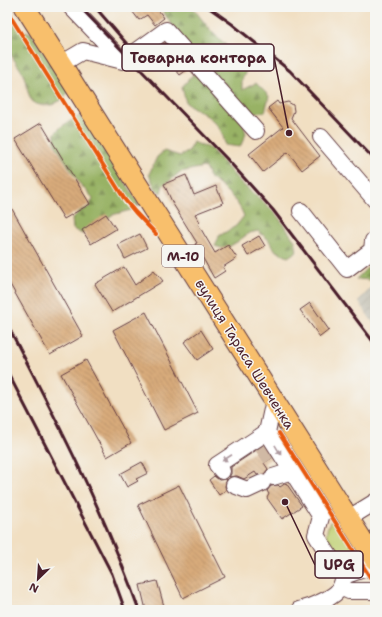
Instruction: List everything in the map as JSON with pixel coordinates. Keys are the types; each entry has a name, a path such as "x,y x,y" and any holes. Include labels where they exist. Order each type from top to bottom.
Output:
{"main road":[{"name":"вулиця Тараса Шевченка","path":"25,7 375,560"}],"lane":[{"path":"71,7 123,61"},
{"path":"60,64 83,51 123,61 166,30 256,132"},
{"path":"321,136 375,200"},
{"path":"301,211 347,269 372,250 373,241 375,240"},
{"path":"274,400 262,439 277,476 321,517 316,535 332,560 342,582 349,591 375,591"},
{"path":"222,471 218,465 262,439"},
{"path":"271,459 277,476"},
{"path":"234,485 247,490 277,476"},
{"path":"349,518 375,502"},
{"path":"299,610 311,607 337,593 342,582 375,565"}],"shaded area":[{"path":"375,284 375,326 358,301"}],"green space":[{"path":"160,7 192,7 212,32 248,66 242,80 242,90 256,83 269,96 265,112 247,114 242,119 246,134 240,147 225,145 220,130 216,124 206,115 186,103 182,87 196,71 175,29"},
{"path":"7,13 18,28 31,33 69,91 63,99 52,105 40,105 34,103 30,98 23,73 7,49"},
{"path":"79,116 87,122 140,205 131,210 112,215 93,229 82,234 73,229 72,219 80,211 89,207 93,198 79,183 55,144 55,133 62,126"},
{"path":"193,142 211,149 241,183 269,207 295,241 297,251 288,257 276,251 268,239 258,231 249,233 225,249 215,246 219,236 236,226 244,216 234,199 208,176 208,172 204,167 180,172 163,185 161,193 155,188 149,174 157,157 164,151 180,156 188,152"},
{"path":"375,264 375,279 356,279 366,269"},
{"path":"336,520 362,560 359,563 346,561 340,558 328,544 327,530 330,522"}],"building":[{"path":"129,7 156,7 164,18 155,25 147,15 139,20"},
{"path":"165,43 188,69 180,75 158,48"},
{"path":"277,101 279,104 288,102 293,105 294,111 291,118 320,156 302,170 288,152 263,172 249,154 283,127 268,108"},
{"path":"41,123 90,204 64,219 15,139"},
{"path":"186,175 194,195 216,186 223,203 195,214 200,222 198,224 215,253 228,245 237,258 223,267 225,271 214,278 195,244 197,243 173,204 164,184"},
{"path":"7,200 83,336 50,355 7,279"},
{"path":"106,214 116,229 91,244 82,230"},
{"path":"140,234 147,248 125,259 118,245"},
{"path":"259,236 265,246 248,256 242,246"},
{"path":"124,267 135,285 154,270 163,281 112,312 95,284"},
{"path":"310,303 329,330 320,337 300,310"},
{"path":"146,312 198,413 164,430 113,330"},
{"path":"201,330 213,349 197,360 184,342"},
{"path":"86,360 131,443 107,457 61,374"},
{"path":"264,445 272,458 264,463 268,469 264,474 257,475 255,472 244,479 237,476 229,477 231,474 231,467"},
{"path":"142,462 148,473 136,479 138,481 127,487 120,474"},
{"path":"214,476 219,480 227,479 225,486 226,490 219,495 209,480"},
{"path":"286,483 302,506 282,519 267,498 269,494 267,491 271,486 278,485 280,487"},
{"path":"179,485 225,577 183,598 138,505"},
{"path":"157,581 165,610 146,610 140,585"}],"tunnel":[{"path":"262,446 271,459"}],"railway":[{"path":"80,7 226,158 273,210 375,344"},
{"path":"95,7 127,44"},
{"path":"208,7 232,24 290,71 375,160"},
{"path":"7,324 61,429 95,501 139,610"},
{"path":"7,371 112,574 125,610"}],"cycle path":[{"path":"7,11 125,200 156,234"},
{"path":"279,433 375,585"}],"place":[{"name":"Товарна контора","path":"289,133"},
{"name":"UPG","path":"285,502"}]}
